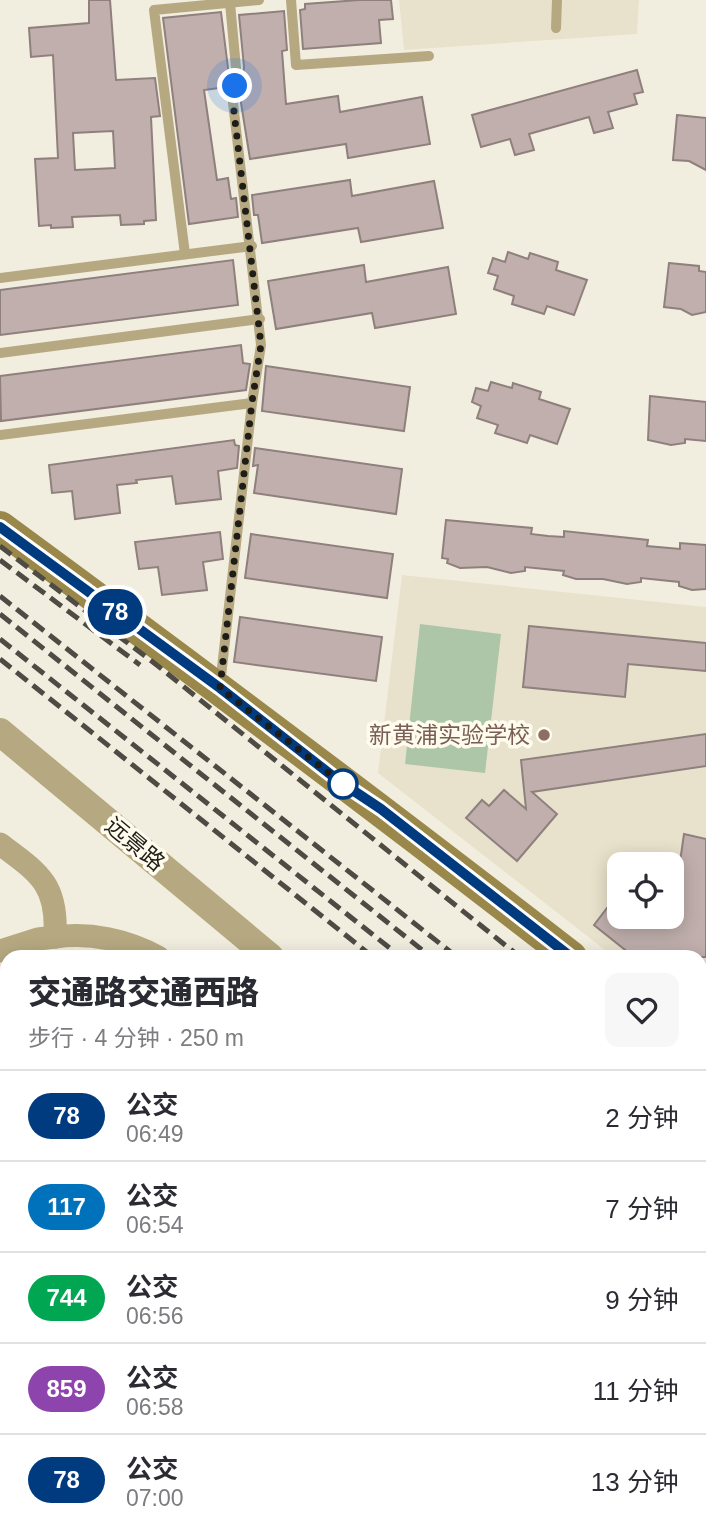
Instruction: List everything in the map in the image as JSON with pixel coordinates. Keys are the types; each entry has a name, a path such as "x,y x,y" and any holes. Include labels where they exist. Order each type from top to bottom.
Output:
{"main road":[{"path":"0,527 220,688 339,781 381,809 562,950"}],"street":[{"name":"远景路","path":"0,732 262,950"},
{"path":"0,844 39,874 50,891 56,914 55,937"},
{"path":"3,950 38,939 55,937 103,937 146,950"}],"lane":[{"path":"185,254 154,10 259,0"},
{"path":"291,0 296,65 429,56"},
{"path":"556,27 557,0"},
{"path":"220,688 252,402 261,345 252,246 233,103 236,68 230,3"},
{"path":"0,278 252,246"},
{"path":"0,353 260,319"},
{"path":"0,435 252,402"}],"shaded area":[{"path":"399,0 639,0 637,34 404,50"},
{"name":"新黄浦实验学校","path":"402,575 706,607 706,950 605,950 378,773"}],"green space":[{"path":"420,624 501,634 485,773 405,764"}],"building":[{"path":"89,0 110,0 116,80 155,78 160,116 151,117 156,220 144,221 144,224 121,225 120,215 72,217 73,227 39,226 35,159 58,158 53,55 31,57 29,28 89,23","holes":["113,131 115,168 75,170 73,133"]},
{"path":"391,0 393,19 379,20 381,43 303,49 300,10 305,9 305,4"},
{"path":"284,11 287,50 282,51 286,104 338,96 340,112 422,97 430,144 348,158 346,144 250,159 241,103 244,67 239,15"},
{"path":"221,12 228,68 226,87 204,90 217,180 228,178 231,199 236,198 238,217 189,224 163,18"},
{"path":"637,70 643,92 634,94 637,104 608,112 613,128 594,133 589,117 529,134 534,150 515,155 510,139 481,147 472,115"},
{"path":"677,115 706,118 706,170 689,161 673,160"},
{"path":"350,180 352,196 434,181 443,228 361,242 358,228 262,243 258,215 254,215 252,195"},
{"path":"508,252 528,259 530,253 558,262 556,270 587,280 574,315 547,306 544,314 512,304 514,296 494,289 498,276 488,273 493,258 505,262"},
{"path":"233,260 238,305 0,335 0,290"},
{"path":"669,263 699,266 699,271 706,272 706,312 692,315 681,309 664,307"},
{"path":"364,265 366,282 448,267 456,314 375,328 372,313 276,329 268,281"},
{"path":"241,345 243,363 250,364 246,390 1,421 0,376"},
{"path":"266,366 410,387 404,431 262,411"},
{"path":"491,382 512,388 513,383 541,392 539,399 570,409 557,444 530,435 527,443 495,433 498,425 477,418 481,406 472,402 476,388 488,391"},
{"path":"650,396 706,402 706,441 685,439 685,443 671,445 648,440"},
{"path":"234,440 235,445 239,446 237,468 218,471 221,499 176,504 172,476 136,480 137,483 117,485 120,513 75,519 72,491 52,493 49,465"},
{"path":"255,448 402,469 396,514 254,493 258,465 253,466"},
{"path":"446,520 532,528 531,534 548,536 564,537 564,531 648,540 647,546 680,549 680,543 706,545 706,589 692,590 679,586 679,582 641,578 641,582 627,584 603,579 576,579 563,575 564,571 525,567 525,571 511,573 487,567 460,568 442,558"},
{"path":"220,532 223,559 203,562 207,590 162,595 158,567 139,569 135,542"},
{"path":"251,534 393,554 387,598 245,578"},
{"path":"240,617 382,637 376,681 234,662"},
{"path":"529,626 706,643 706,671 628,664 625,697 523,687"},
{"path":"706,734 706,766 532,792 557,814 517,861 466,818 482,800 489,806 504,790 526,809 521,760"},
{"path":"684,834 706,839 706,950 625,950 594,925 607,908 607,929 684,929 684,852 681,852"}],"railway":[{"path":"0,546 158,666 511,950"},
{"path":"0,560 140,665"},
{"path":"0,596 448,950"},
{"path":"0,614 422,950"},
{"path":"0,639 392,950"},
{"path":"0,659 364,950"}],"bus line":[{"name":"78","path":"0,527 220,688 339,781 381,809 562,950"}],"place":[{"name":"新黄浦实验学校","path":"544,735"}],"route":[{"path":"235,86 233,103 252,246 261,345 252,402 220,688 343,784"}]}
